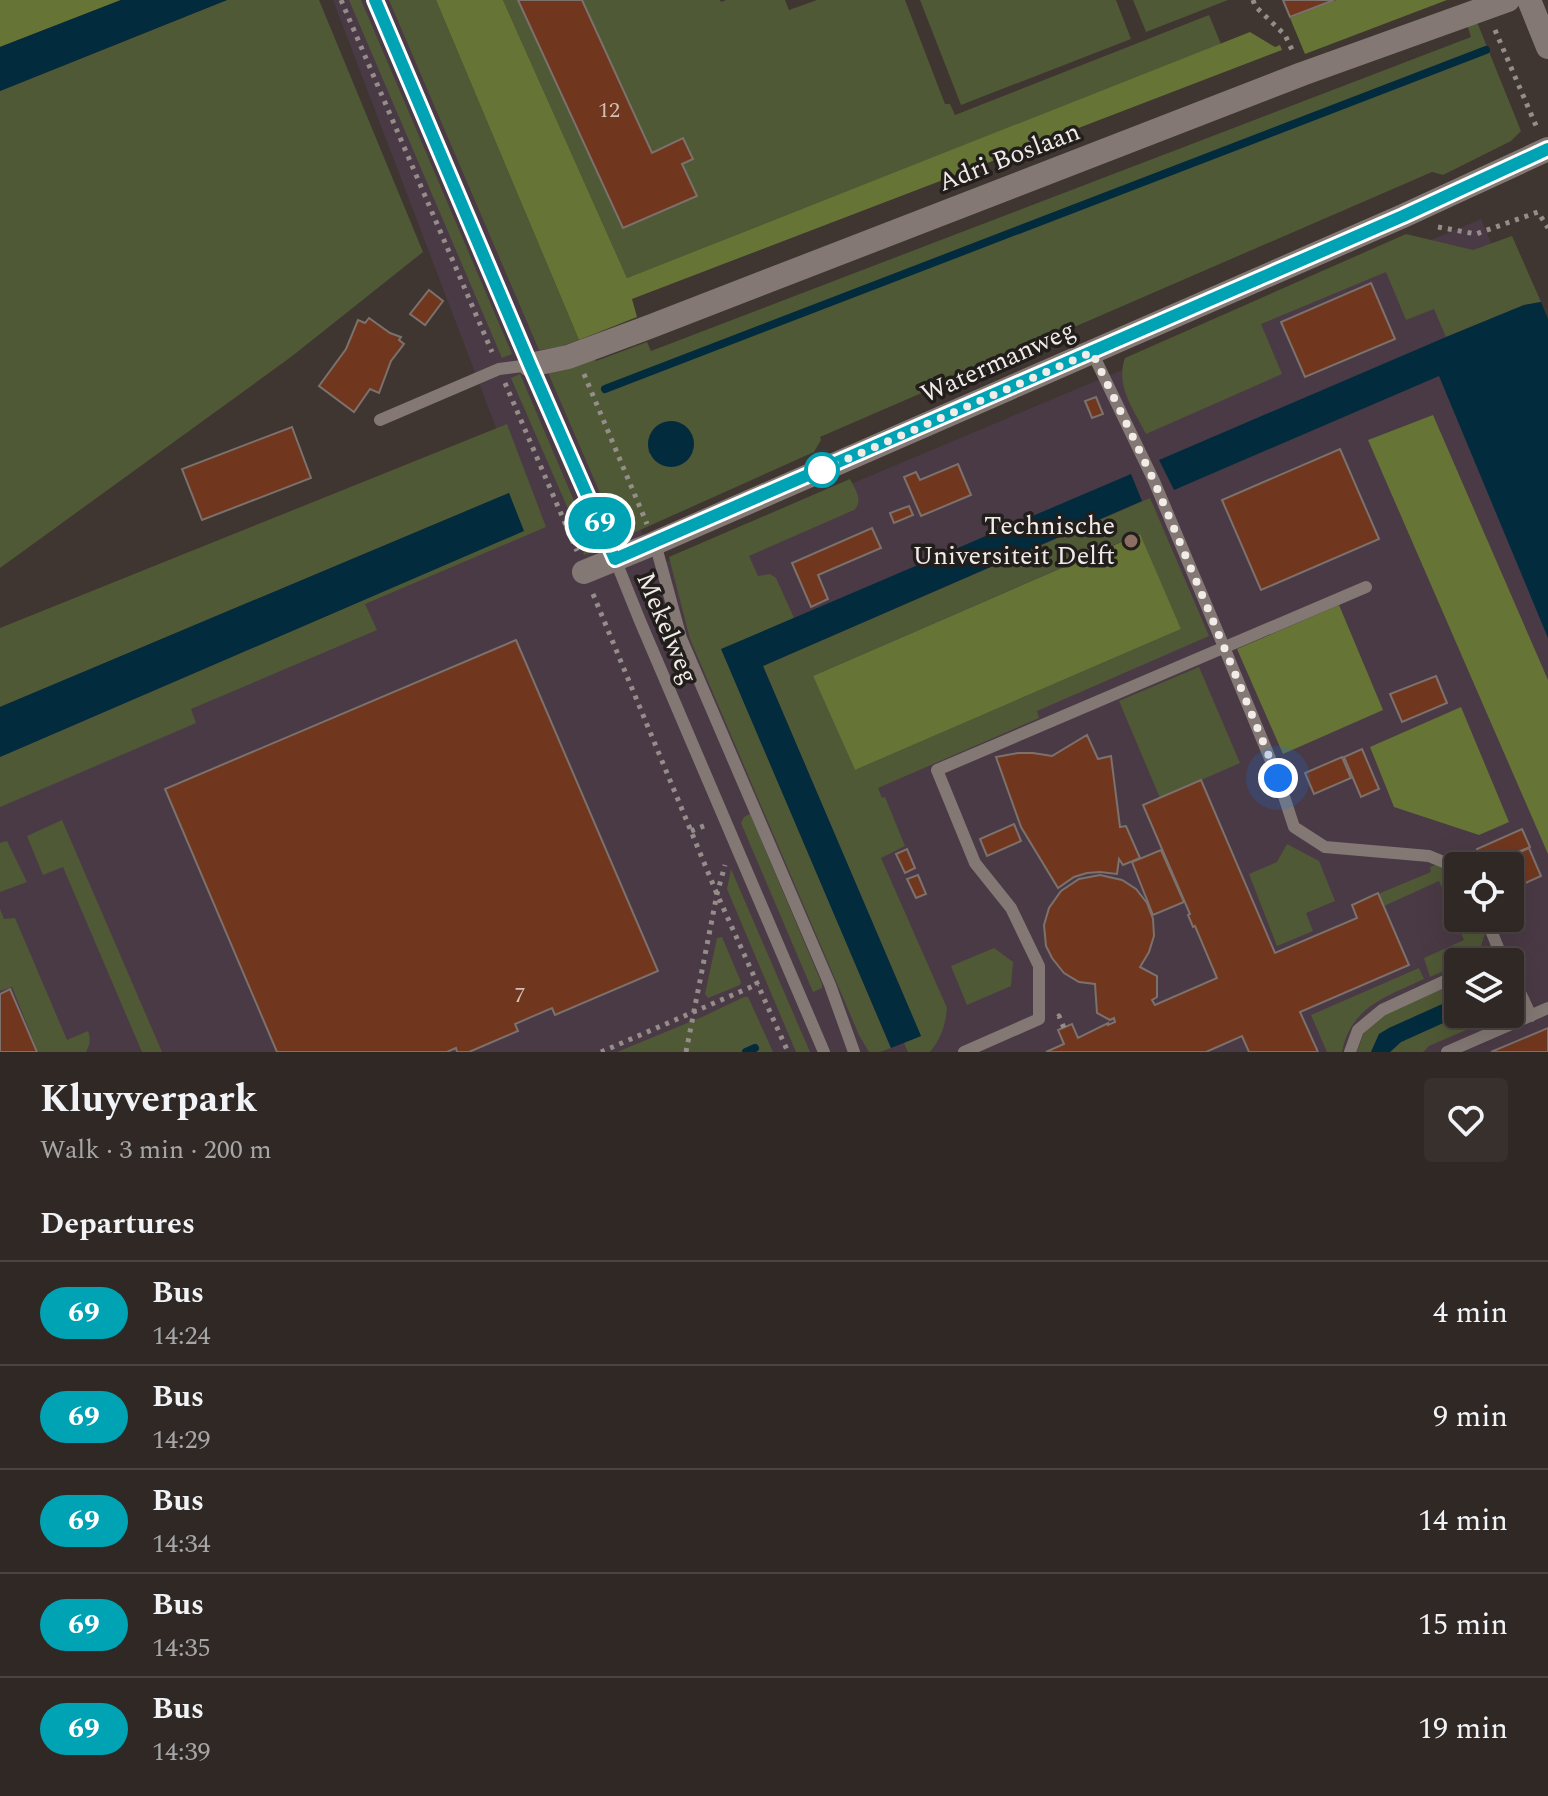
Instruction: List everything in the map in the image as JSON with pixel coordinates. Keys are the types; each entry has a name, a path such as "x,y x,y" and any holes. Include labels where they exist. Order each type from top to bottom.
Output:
{"street":[{"path":"1529,0 1548,47"},
{"name":"Adri Boslaan","path":"530,365 575,354 1302,74 1496,3"},
{"name":"Watermanweg","path":"584,572 1403,216 1547,150"}],"lane":[{"name":"Mekelweg","path":"375,0 824,1052"},
{"path":"1092,352 1154,481 1278,778 1294,827 1325,847 1429,856 1444,862"},
{"path":"380,420 499,369 530,365"},
{"path":"655,543 681,638 830,985 854,1052"},
{"path":"964,1052 1039,1019 1039,966 1011,908 975,863 937,770 1366,587"},
{"path":"1350,1052 1358,1030 1382,1010 1444,981"},
{"path":"1524,1001 1531,1016"},
{"path":"1447,1052 1548,1008"}],"path":[{"path":"341,0 572,537 717,894 788,1052"},
{"path":"1253,0 1255,6 1285,35 1302,74"},
{"path":"1496,3 1547,150"},
{"path":"1403,216 1476,234 1538,212 1548,228"},
{"path":"575,354 655,543"},
{"path":"686,1052 717,894"},
{"path":"601,1052 758,984"},
{"path":"1059,1016 1064,1028"}],"shaded area":[{"name":"Technische Universiteit Delft","path":"333,0 424,0 656,566 1481,219 1548,374 1548,1052 0,1052 0,741 530,517"}],"green space":[{"path":"0,0 121,0 0,47"},
{"path":"227,0 319,0 423,252 291,357 0,568 0,91"},
{"path":"349,0 361,0 512,354 502,358"},
{"path":"389,0 436,0 579,340 539,350"},
{"path":"436,0 503,0 627,278 1250,32 1275,47 1280,45 1282,50 632,299 637,317 579,340"},
{"path":"503,0 785,0 789,10 817,0 905,0 945,104 950,104 955,115 1209,15 1221,44 627,278"},
{"path":"920,0 1116,0 1131,39 961,105"},
{"path":"1133,0 1228,0 1146,32"},
{"path":"1336,0 1447,0 1305,54 1290,18"},
{"path":"1475,17 1521,131 1511,141 1443,175 1432,172 820,437 814,452 620,539 546,368 593,355 596,361 647,342 651,351 1471,37 1466,21","holes":["672,421 678,422 693,438 693,450 649,453 650,436 656,428"]},
{"path":"1406,234 1473,250 1512,236 1541,302 1524,305 1446,337 1434,309 1406,320 1386,272 1261,324 1282,374 1146,434 1124,388 1125,358"},
{"path":"520,374 595,550 584,555 579,534 511,378"},
{"path":"1433,415 1548,680 1548,854 1368,440"},
{"path":"507,424 546,527 365,604 377,630 191,709 196,723 0,807 0,757 523,531 509,493 0,707 0,628"},
{"path":"850,479 858,499 854,510 749,556 758,576 770,574 776,578 794,618 722,650 891,1048 880,1052 869,1052 859,1035 690,639 669,557"},
{"path":"1150,498 1209,636 1037,711 1039,718 878,788 882,798 885,797 905,846 881,858 947,1008 942,1031 930,1052 908,1052 904,1043 921,1036 763,666","holes":["1139,534 1181,629 855,770 813,676"]},
{"path":"1140,534 1181,629 855,770 813,676"},
{"path":"1339,605 1383,710 1283,754 1237,649"},
{"path":"1199,667 1240,763 1160,798 1119,701"},
{"path":"1461,707 1509,822 1479,835 1394,807 1370,747"},
{"path":"750,814 822,984 822,988 813,992 741,823"},
{"path":"62,820 162,1052 142,1052 63,867 43,875 27,836"},
{"path":"7,841 27,882 0,892 0,843"},
{"path":"1287,844 1319,861 1335,901 1306,913 1313,931 1277,946 1249,874 1277,862"},
{"path":"1430,867 1444,868 1444,893 1439,881 1384,906 1378,894 1431,872"},
{"path":"731,869 810,1052 796,1052 727,889"},
{"path":"0,909 4,919 15,918 67,1040 88,1031 90,1042 86,1052 38,1052 12,987 0,991"},
{"path":"1461,932 1485,934 1480,948 1446,948 1464,940"},
{"path":"722,937 741,982 708,998 705,994 717,938"},
{"path":"994,948 1013,962 1011,986 967,1005 951,966"},
{"path":"1444,949 1444,971 1430,977 1424,958"},
{"path":"1419,968 1424,979 1372,1005 1353,1024 1342,1052 1327,1052 1311,1015"},
{"path":"1444,987 1444,1003 1379,1034 1371,1052 1357,1052 1364,1032 1376,1018"},
{"path":"748,997 773,1052 617,1052 702,1017"},
{"path":"1444,1023 1444,1028 1471,1028 1429,1046 1423,1052 1390,1052 1401,1042"}],"water":[{"path":"121,0 227,0 0,91 0,47"},
{"path":"1541,302 1548,319 1548,638 1439,376 1174,490 1159,460 1446,337 1524,305"},
{"path":"671,421 687,428 694,444 687,460 671,467 655,460 648,444 655,428"},
{"path":"1131,474 1142,501 763,666 921,1036 891,1048 721,649"},
{"path":"509,493 524,531 0,757 0,707"},
{"path":"1444,1003 1444,1023 1401,1042 1390,1052 1371,1052 1379,1034"}],"building":[{"path":"518,0 582,0 652,153 683,138 693,159 682,164 697,196 623,228"},
{"path":"1283,0 1334,0 1290,17"},
{"path":"1371,283 1395,339 1305,377 1281,322"},
{"path":"429,290 443,301 425,325 410,314"},
{"path":"369,318 401,337 399,340 404,344 391,361 379,393 370,389 354,412 319,386 346,349 358,320 365,323"},
{"path":"1096,397 1103,414 1092,418 1085,401"},
{"path":"292,427 311,478 202,520 182,469"},
{"path":"1340,449 1379,539 1261,590 1222,500"},
{"path":"958,464 971,495 921,516 904,477 916,472 920,480"},
{"path":"909,506 913,515 894,523 890,513"},
{"path":"872,528 881,548 818,575 828,599 811,607 792,563"},
{"path":"516,640 658,971 555,1015 552,1008 515,1024 518,1031 469,1052 457,1052 456,1048 447,1052 277,1052 165,789"},
{"path":"1436,676 1447,703 1402,722 1390,694"},
{"path":"1087,735 1098,759 1111,756 1120,827 1126,826 1140,858 1123,865 1119,859 1117,874 1087,873 1074,877 1058,888 1021,827 996,757 1018,753 1052,756"},
{"path":"1362,749 1379,789 1361,797 1344,757"},
{"path":"1342,757 1351,778 1314,794 1305,773"},
{"path":"1201,780 1275,953 1357,918 1352,905 1378,893 1409,965 1300,1012 1318,1052 1249,1052 1242,1036 1206,1052 1046,1052 1064,1044 1058,1030 1072,1024 1078,1038 1115,1022 1114,1018 1110,1020 1097,1013 1095,984 1079,982 1064,973 1046,946 1044,925 1049,908 1061,891 1079,879 1100,875 1122,880 1136,889 1147,903 1153,919 1154,936 1140,967 1157,976 1157,997 1152,1000 1155,1005 1217,978 1143,805"},
{"path":"1014,824 1021,841 987,856 980,839"},
{"path":"1522,829 1530,847 1518,852 1478,852 1477,849"},
{"path":"1529,848 1541,876 1524,884 1524,852 1520,852"},
{"path":"907,849 915,868 905,873 896,854"},
{"path":"1161,850 1184,902 1153,915 1132,862"},
{"path":"918,875 926,894 916,898 907,879"},
{"path":"10,989 37,1052 0,1052 0,994"},
{"path":"1548,1028 1548,1052 1491,1052"}],"waterway":[{"path":"605,389 1486,50"},
{"path":"746,1052 755,1048"}],"bus line":[{"name":"69","path":"375,0 615,559 1403,216 1548,149"}],"place":[{"name":"Technische Universiteit Delft","path":"1131,541"}],"route":[{"path":"822,470 1092,352 1154,481 1278,778"}]}
